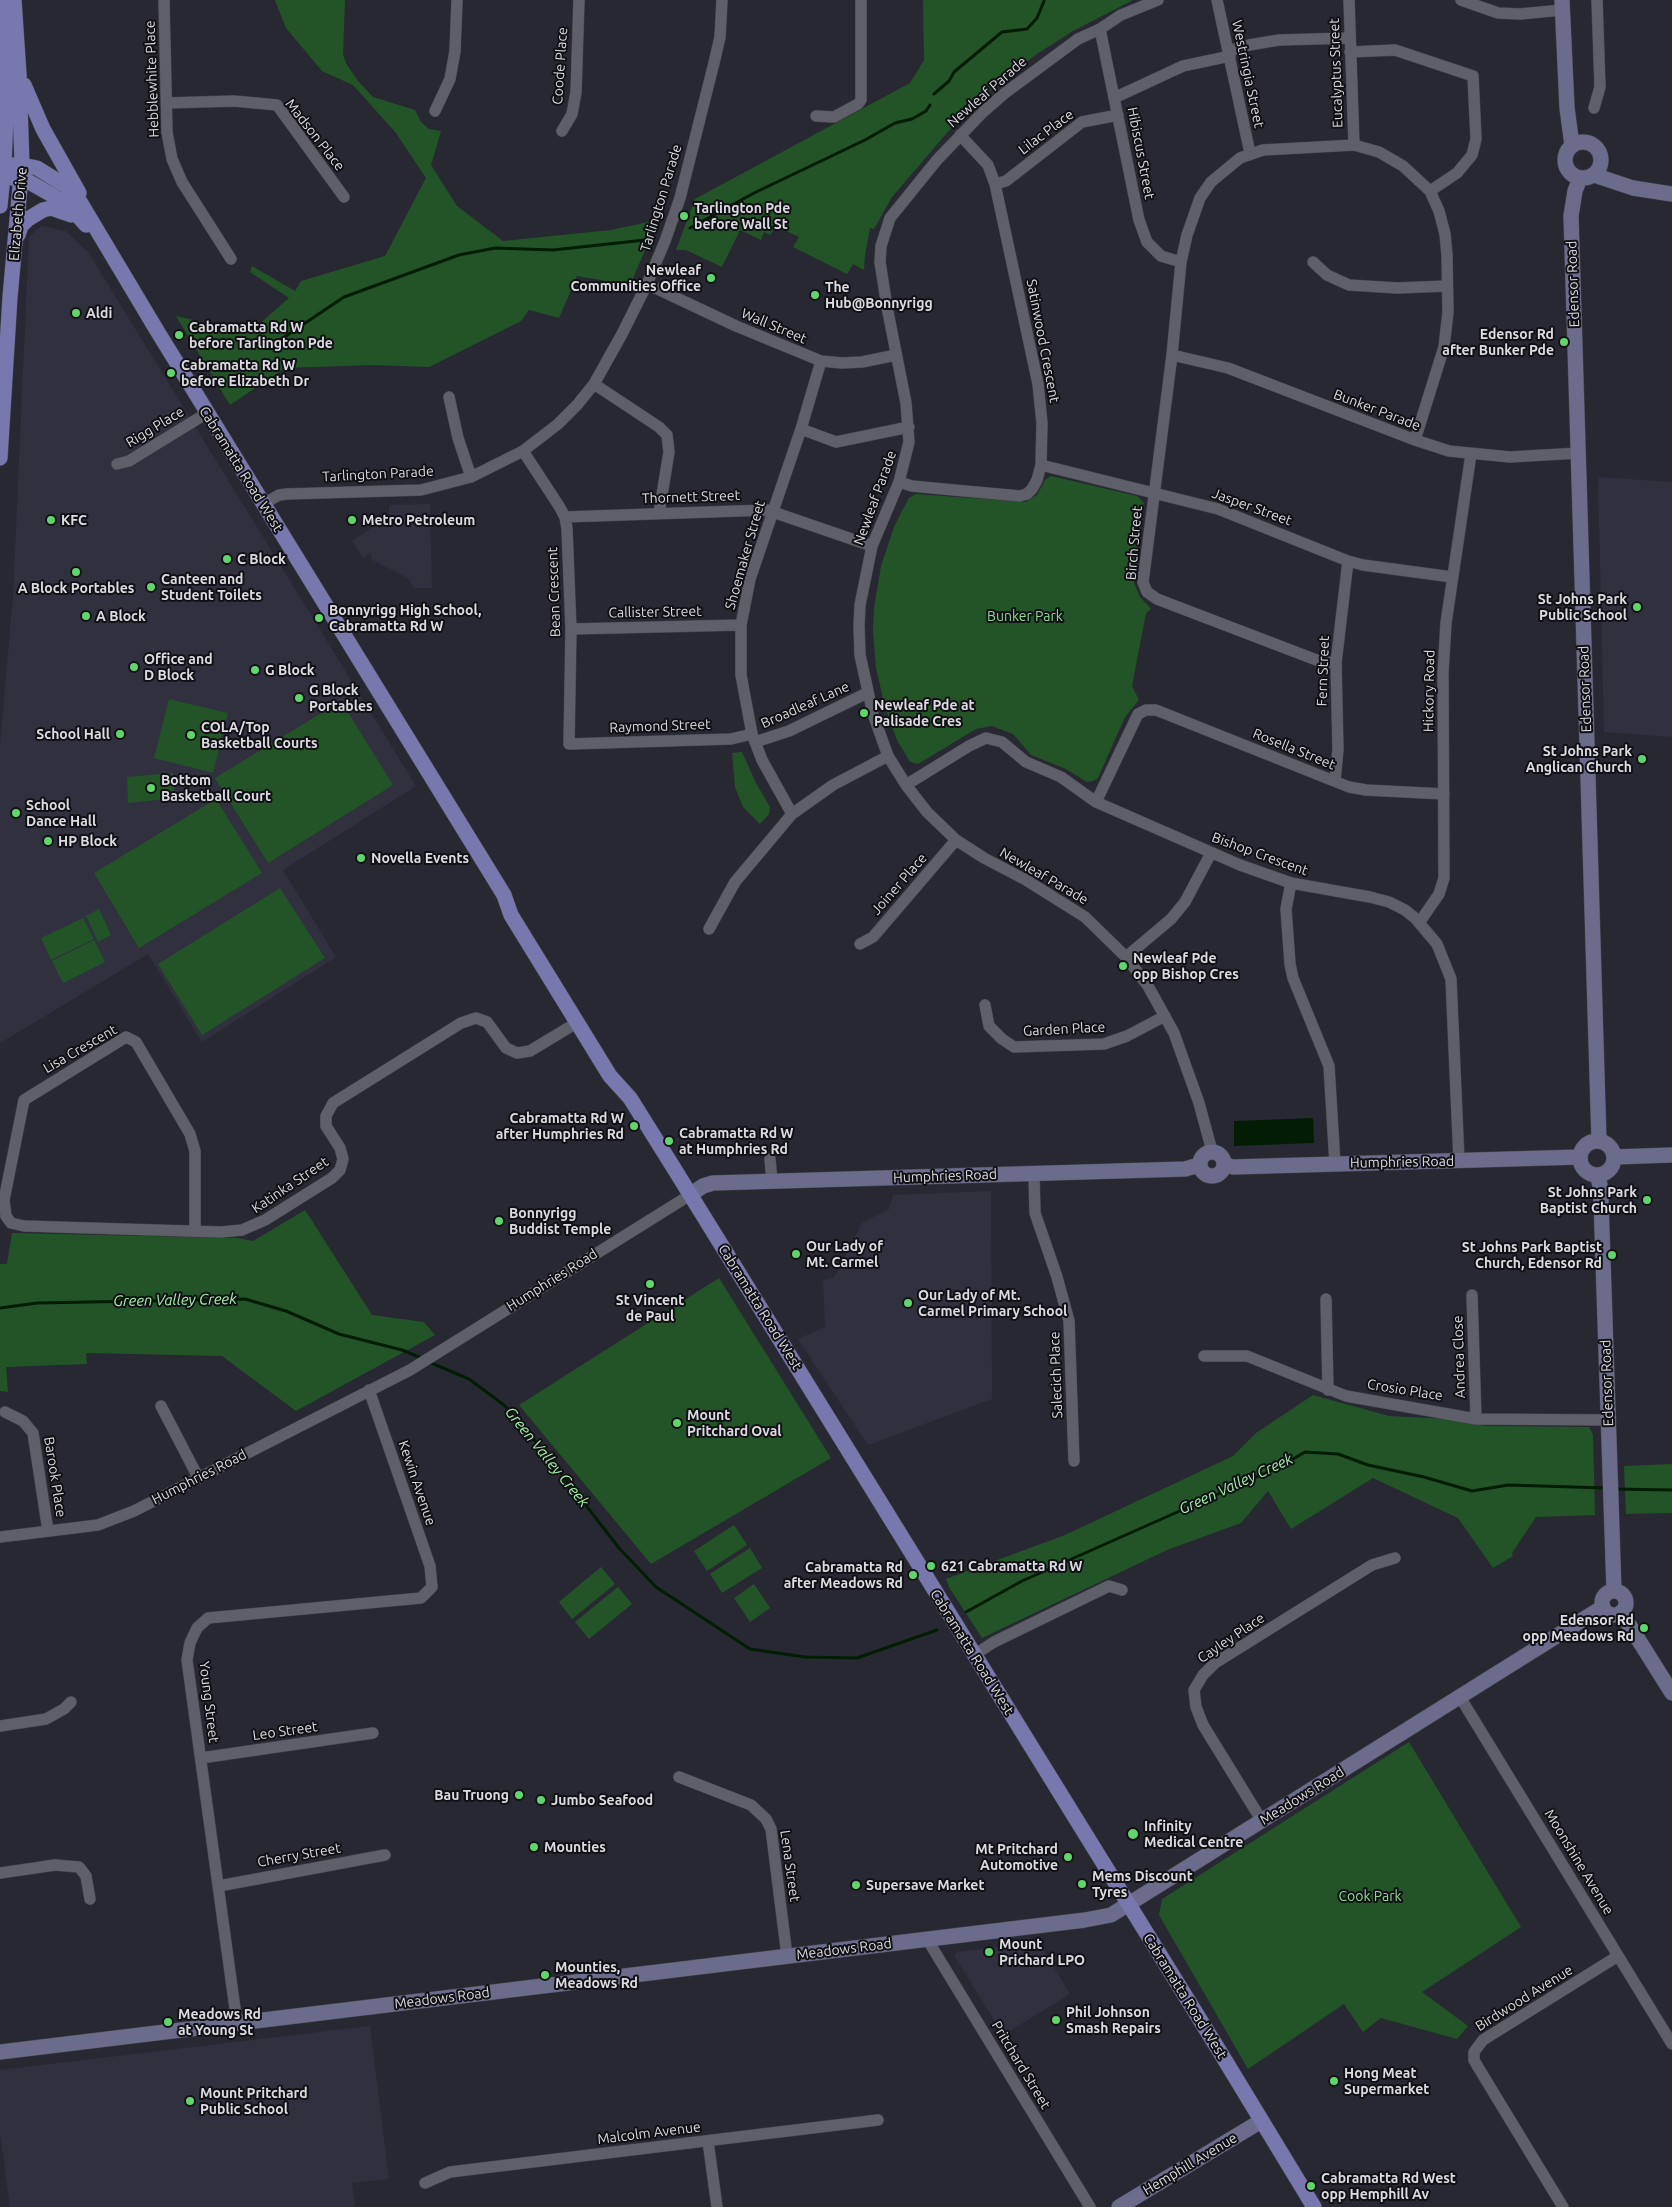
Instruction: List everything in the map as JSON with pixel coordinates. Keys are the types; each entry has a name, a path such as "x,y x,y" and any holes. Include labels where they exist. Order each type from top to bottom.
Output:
{"main road":[{"name":"Elizabeth Drive","path":"0,206 7,92 2,0"},
{"name":"Elizabeth Drive","path":"0,458 22,172 19,74 14,0"},
{"path":"1562,5 1567,108 1572,145"},
{"path":"19,74 43,129 74,182 106,246"},
{"path":"1587,176 1601,164 1600,151 1590,142 1578,142 1572,145 1565,155 1566,167 1569,172 1631,188 1672,194"},
{"name":"Cabramatta Road West","path":"3,171 22,172 37,168 66,186 79,200 207,413 504,895 511,915 610,1076 630,1098 1314,2207"},
{"name":"Edensor Road","path":"1587,176 1575,190 1572,216 1599,1141"},
{"path":"16,241 21,226 28,219 36,213 51,208 74,216 106,246"},
{"name":"Cabramatta Road West","path":"504,895 520,910 550,957 620,1071 630,1098"},
{"path":"1599,1141 1609,1146 1614,1157 1613,1163 1607,1171 1597,1174 1584,1168 1580,1157 1588,1144 1599,1141"},
{"path":"1212,1151 1220,1154 1224,1164 1220,1173 1212,1176 1204,1174 1200,1165 1202,1156 1212,1151"},
{"path":"1614,1157 1672,1155"},
{"name":"Humphries Road","path":"1224,1164 1233,1167 1580,1157"},
{"name":"Humphries Road","path":"690,1195 703,1186 713,1183 1184,1169 1200,1165"},
{"name":"Edensor Road","path":"1597,1174 1601,1200 1614,1591"},
{"path":"1614,1591 1621,1594 1625,1601 1621,1612 1610,1614 1603,1607 1604,1596 1614,1591"},
{"name":"Meadows Road","path":"0,2052 1100,1918 1111,1915 1129,1906 1603,1607"},
{"path":"1621,1612 1672,1693"},
{"name":"Hemphill Avenue","path":"1119,2207 1262,2121"}],"street":[{"name":"Hebblewhite Place","path":"164,0 167,132 172,159 182,182 231,259"},
{"path":"435,111 450,79 455,51 457,0"},
{"name":"Coode Place","path":"562,131 572,114 576,92 579,0"},
{"name":"Tarlington Parade","path":"263,504 280,495 287,494 421,490 471,477 523,451 558,424 594,384 647,284 665,241 680,198 714,63 720,37 722,0"},
{"path":"816,116 834,117 862,100 861,0"},
{"name":"Newleaf Parade","path":"1158,0 1121,15 1100,29 1078,39 1031,73 982,113 960,135 890,218 881,246 881,277 906,403 909,427 907,458 872,546 859,616 860,655 867,694 888,756 906,785 927,812 956,840 984,858 1026,880 1085,917 1107,936 1148,986 1165,1016 1183,1055 1212,1151"},
{"name":"Westringia Street","path":"1217,0 1250,153"},
{"name":"Eucalyptus Street","path":"1348,0 1354,145"},
{"path":"1461,0 1498,13 1520,14 1562,5"},
{"path":"1594,108 1600,87 1597,0"},
{"name":"Hibiscus Street","path":"1100,29 1139,220 1147,242 1161,256 1181,262"},
{"path":"1114,98 1183,66 1229,54 1249,45 1279,40 1349,38"},
{"path":"1350,52 1395,50 1473,76 1476,139 1472,155 1457,173 1430,191"},
{"name":"Madson Place","path":"166,103 234,101 277,106 344,197"},
{"name":"Lilac Place","path":"995,184 1006,181 1082,122 1118,115"},
{"name":"Satinwood Crescent","path":"899,482 928,488 1020,496 1027,494 1032,489 1037,480 1041,465 1042,423 1038,384 995,184 988,165 960,135"},
{"path":"1250,153 1263,150 1354,145 1379,152 1403,166 1430,191 1439,211 1445,234 1448,312 1444,347 1415,440"},
{"name":"Birch Street","path":"1250,153 1240,158 1211,182 1200,198 1192,216 1181,262 1172,355 1143,582 1146,592 1157,599 1319,661 1336,663"},
{"path":"1313,262 1327,275 1349,284 1397,288 1447,286"},
{"name":"Wall Street","path":"647,284 736,326 821,361 862,362 896,355"},
{"name":"Bunker Parade","path":"1172,355 1228,368 1415,440 1449,451 1530,457 1579,453"},
{"name":"Shoemaker Street","path":"792,814 753,738 741,675 741,625 750,579 821,361"},
{"path":"594,384 659,427 667,435 669,452 659,513"},
{"path":"449,397 458,438 471,477"},
{"name":"Rigg Place","path":"117,464 129,461 207,413"},
{"path":"800,429 836,442 909,427"},
{"name":"Bean Crescent","path":"523,451 565,517 568,540 571,629 569,744"},
{"name":"Hickory Road","path":"1419,923 1435,901 1444,878 1443,673 1446,623 1471,454"},
{"name":"Jasper Street","path":"1041,465 1181,499 1241,517 1348,561 1363,565 1452,577"},
{"name":"Thornett Street","path":"565,517 766,510 872,546"},
{"name":"Fern Street","path":"1335,781 1338,748 1336,663 1348,561"},
{"name":"Callister Street","path":"571,629 741,625"},
{"name":"Broadleaf Lane","path":"753,738 789,731 867,694"},
{"name":"Rosella Street","path":"1096,802 1138,714 1146,710 1156,710 1349,787 1366,790 1444,794"},
{"name":"Raymond Street","path":"569,744 753,738"},
{"name":"Bishop Crescent","path":"906,785 969,746 986,738 1002,742 1026,762 1061,776 1096,802 1211,853 1291,883 1389,902 1405,910 1419,923 1436,944 1451,979 1458,1161"},
{"path":"709,929 735,882 792,814 833,785 888,756"},
{"name":"Joiner Place","path":"860,944 873,937 956,840"},
{"path":"1126,957 1172,919 1185,902 1211,853"},
{"path":"1291,883 1286,909 1290,964 1293,978 1329,1066 1335,1164"},
{"name":"Garden Place","path":"985,1005 989,1026 1002,1039 1014,1047 1104,1044 1127,1036 1165,1016"},
{"name":"Katinka Street","path":"11,1223 24,1226 195,1231 242,1230 255,1226 332,1178 340,1170 343,1159 340,1148 326,1126 326,1116 333,1102 461,1023 476,1018 487,1022 506,1048 517,1053 530,1052 578,1022"},
{"name":"Lisa Crescent","path":"11,1223 6,1216 4,1200 24,1100 126,1037 136,1042 190,1134 195,1151 195,1231"},
{"path":"770,1158 772,1182"},
{"name":"Salecich Place","path":"1034,1174 1035,1213 1057,1277 1069,1321 1074,1461"},
{"name":"Humphries Road","path":"0,1537 98,1524 134,1511 410,1370 690,1195"},
{"name":"Andrea Close","path":"1472,1295 1476,1419"},
{"path":"1326,1299 1328,1390"},
{"name":"Crosio Place","path":"1204,1356 1247,1356 1346,1396 1476,1419 1608,1420"},
{"name":"Kewin Avenue","path":"369,1390 430,1566 432,1587"},
{"path":"161,1406 198,1477"},
{"name":"Barook Place","path":"5,1412 23,1421 33,1433 48,1531"},
{"name":"Cayley Place","path":"1262,1821 1203,1725 1196,1707 1194,1690 1202,1675 1215,1663 1372,1565 1395,1558"},
{"path":"974,1655 994,1642 1109,1586 1122,1590"},
{"name":"Young Street","path":"237,2023 187,1660 190,1643 197,1628 208,1618 421,1598 432,1587"},
{"name":"Moonshine Avenue","path":"1460,1696 1672,2044"},
{"path":"0,1726 46,1719 56,1715 71,1702"},
{"name":"Leo Street","path":"201,1758 373,1733"},
{"name":"Lena Street","path":"679,1777 751,1805 766,1819 771,1829 787,1956"},
{"name":"Cherry Street","path":"219,1886 385,1855"},
{"path":"0,1873 55,1865 79,1867 86,1876 90,1899"},
{"name":"Pritchard Street","path":"927,1939 1090,2207"},
{"name":"Birdwood Avenue","path":"1563,2207 1478,2068 1474,2060 1474,2052 1483,2040 1618,1956"},
{"name":"Malcolm Avenue","path":"425,2183 437,2176 450,2172 878,2120"},
{"path":"708,2141 716,2207"}],"shaded area":[{"path":"41,226 66,231 88,252 416,786 283,870 336,957 202,1042 148,954 0,1043 0,745 13,596 29,237"},
{"name":"St Johns Park Public School","path":"1598,477 1672,482 1672,737 1604,732"},
{"path":"430,504 432,588 414,588 408,578 371,559 371,553 363,558 352,541 374,526 389,527 389,505"},
{"path":"1313,1118 1314,1143 1234,1146 1234,1121"},
{"name":"Our Lady of Mt. Carmel Primary School","path":"991,1191 992,1399 868,1445 798,1339 825,1327 823,1280 834,1278 862,1223 889,1209 893,1195"},
{"path":"1039,1942 1070,1994 1003,2035 954,1955 957,1952"},
{"name":"Mount Pritchard Public School","path":"370,2026 389,2179 352,2183 355,2207 10,2207 0,2132 0,2070"}],"green space":[{"path":"275,0 345,0 343,55 347,65 358,81 373,97 415,110 421,122 429,129 441,131 431,165 457,206 503,241 611,230 658,220 630,285 577,276 559,318 529,310 521,321 429,367 373,365 285,368 230,405 176,316 249,333 289,298 250,272 252,266 295,291 301,281 385,256 426,178 396,133 353,85 322,71 286,28"},
{"path":"923,0 1133,0 1073,31 1037,54 995,86 952,127 892,197 874,229 870,228 864,270 853,264 847,274 793,247 799,237 776,226 770,235 764,232 761,240 740,230 722,267 686,250 676,250 695,199 910,83 924,60"},
{"name":"Bunker Park","path":"1051,476 1137,496 1144,503 1134,583 1140,597 1151,609 1146,613 1132,686 1139,700 1125,717 1098,778 1093,781 1087,782 1066,769 1031,755 1013,734 992,726 976,729 918,764 910,762 897,740 885,707 876,668 873,631 874,608 881,566 894,527 909,498 916,494 1025,502 1037,495 1045,480"},
{"name":"COLA/Top Basketball Courts","path":"169,699 228,713 213,773 154,758"},
{"path":"341,701 393,785 268,863 215,778"},
{"path":"742,752 756,783 770,807 769,814 760,824 743,807 735,787 732,753"},
{"name":"Bottom Basketball Court","path":"173,773 175,798 128,803 127,777"},
{"path":"216,799 262,873 139,948 94,873"},
{"path":"280,888 325,958 202,1035 158,964"},
{"path":"99,909 111,935 98,942 86,916"},
{"path":"83,918 94,939 51,960 41,938"},
{"path":"94,940 105,962 63,983 52,961"},
{"path":"305,1210 372,1315 424,1322 435,1335 296,1411 222,1356 86,1353 87,1364 6,1367 8,1392 0,1391 0,1264 7,1264 12,1233 237,1238 253,1241"},
{"name":"Mount Pritchard Oval","path":"719,1278 831,1458 651,1564 519,1405"},
{"path":"1313,1395 1389,1416 1447,1419 1486,1426 1589,1427 1593,1435 1595,1515 1536,1517 1512,1553 1513,1556 1493,1568 1458,1518 1373,1478 1291,1529 1268,1491 1241,1523 1167,1550 982,1638 949,1587 946,1579 1065,1535 1233,1456 1256,1433"},
{"path":"1672,1464 1672,1513 1626,1514 1624,1466"},
{"path":"734,1525 747,1545 707,1571 694,1551"},
{"path":"750,1548 762,1568 722,1593 710,1574"},
{"path":"601,1567 615,1584 572,1619 559,1602"},
{"path":"754,1584 770,1608 750,1622 734,1598"},
{"path":"618,1587 632,1604 589,1639 575,1622"},
{"name":"Cook Park","path":"1409,1742 1521,1927 1422,1992 1468,2026 1457,2039 1381,2018 1363,2032 1344,2004 1248,2069 1159,1915 1162,1899"}],"waterway":[{"path":"934,94 949,81 954,72 1002,32 1027,29 1037,18 1044,1"},
{"path":"690,228 754,193 865,140 895,123 912,119 926,111 930,105"},
{"path":"268,348 344,297 459,255 495,248 553,250 645,240"},
{"name":"Green Valley Creek","path":"0,1308 37,1303 245,1299 286,1311 339,1334 402,1350 424,1359"},
{"name":"Green Valley Creek","path":"429,1362 469,1379 504,1405 543,1450 619,1548 656,1587 750,1649 805,1657 857,1658 937,1630"},
{"name":"Green Valley Creek","path":"966,1612 1022,1581 1281,1466 1305,1452 1338,1454 1368,1465 1424,1477 1472,1491 1508,1485 1606,1488"},
{"name":"Green Valley Creek","path":"1615,1489 1672,1490"}],"place":[{"name":"Tarlington Pde before Wall St","path":"684,216"},
{"name":"Newleaf Communities Office","path":"711,278"},
{"name":"The Hub@Bonnyrigg","path":"815,295"},
{"name":"Aldi","path":"76,313"},
{"name":"Cabramatta Rd W before Tarlington Pde","path":"179,335"},
{"name":"Edensor Rd after Bunker Pde","path":"1564,342"},
{"name":"Cabramatta Rd W before Elizabeth Dr","path":"171,373"},
{"name":"KFC","path":"51,520"},
{"name":"Metro Petroleum","path":"352,520"},
{"name":"C Block","path":"227,559"},
{"name":"A Block Portables","path":"76,572"},
{"name":"Canteen and Student Toilets","path":"151,587"},
{"name":"St Johns Park Public School","path":"1637,607"},
{"name":"A Block","path":"86,616"},
{"name":"Bonnyrigg High School, Cabramatta Rd W","path":"319,618"},
{"name":"Office and D Block","path":"134,667"},
{"name":"G Block","path":"255,670"},
{"name":"G Block Portables","path":"299,698"},
{"name":"Newleaf Pde at Palisade Cres","path":"864,713"},
{"name":"School Hall","path":"120,734"},
{"name":"COLA/Top Basketball Courts","path":"191,735"},
{"name":"St Johns Park Anglican Church","path":"1642,759"},
{"name":"Bottom Basketball Court","path":"151,788"},
{"name":"School Dance Hall","path":"16,813"},
{"name":"HP Block","path":"48,841"},
{"name":"Novella Events","path":"361,858"},
{"name":"Newleaf Pde opp Bishop Cres","path":"1123,966"},
{"name":"Cabramatta Rd W after Humphries Rd","path":"634,1126"},
{"name":"Cabramatta Rd W at Humphries Rd","path":"669,1141"},
{"name":"St Johns Park Baptist Church","path":"1647,1200"},
{"name":"Bonnyrigg Buddist Temple","path":"499,1221"},
{"name":"Our Lady of Mt. Carmel","path":"796,1254"},
{"name":"St Johns Park Baptist Church, Edensor Rd","path":"1612,1255"},
{"name":"St Vincent de Paul","path":"650,1284"},
{"name":"Our Lady of Mt. Carmel Primary School","path":"908,1303"},
{"name":"Mount Pritchard Oval","path":"677,1423"},
{"name":"621 Cabramatta Rd W","path":"931,1566"},
{"name":"Cabramatta Rd after Meadows Rd","path":"913,1575"},
{"name":"Edensor Rd opp Meadows Rd","path":"1644,1628"},
{"name":"Bau Truong","path":"519,1795"},
{"name":"Jumbo Seafood","path":"541,1800"},
{"name":"Infinity Medical Centre","path":"1133,1834"},
{"name":"Mounties","path":"534,1847"},
{"name":"Mt Pritchard Automotive","path":"1068,1857"},
{"name":"Mems Discount Tyres","path":"1082,1884"},
{"name":"Supersave Market","path":"856,1885"},
{"name":"Mount Prichard LPO","path":"989,1952"},
{"name":"Mounties, Meadows Rd","path":"545,1975"},
{"name":"Phil Johnson Smash Repairs","path":"1056,2020"},
{"name":"Meadows Rd at Young St","path":"168,2022"},
{"name":"Hong Meat Supermarket","path":"1334,2081"},
{"name":"Mount Pritchard Public School","path":"190,2101"},
{"name":"Cabramatta Rd West opp Hemphill Av","path":"1311,2186"}]}
